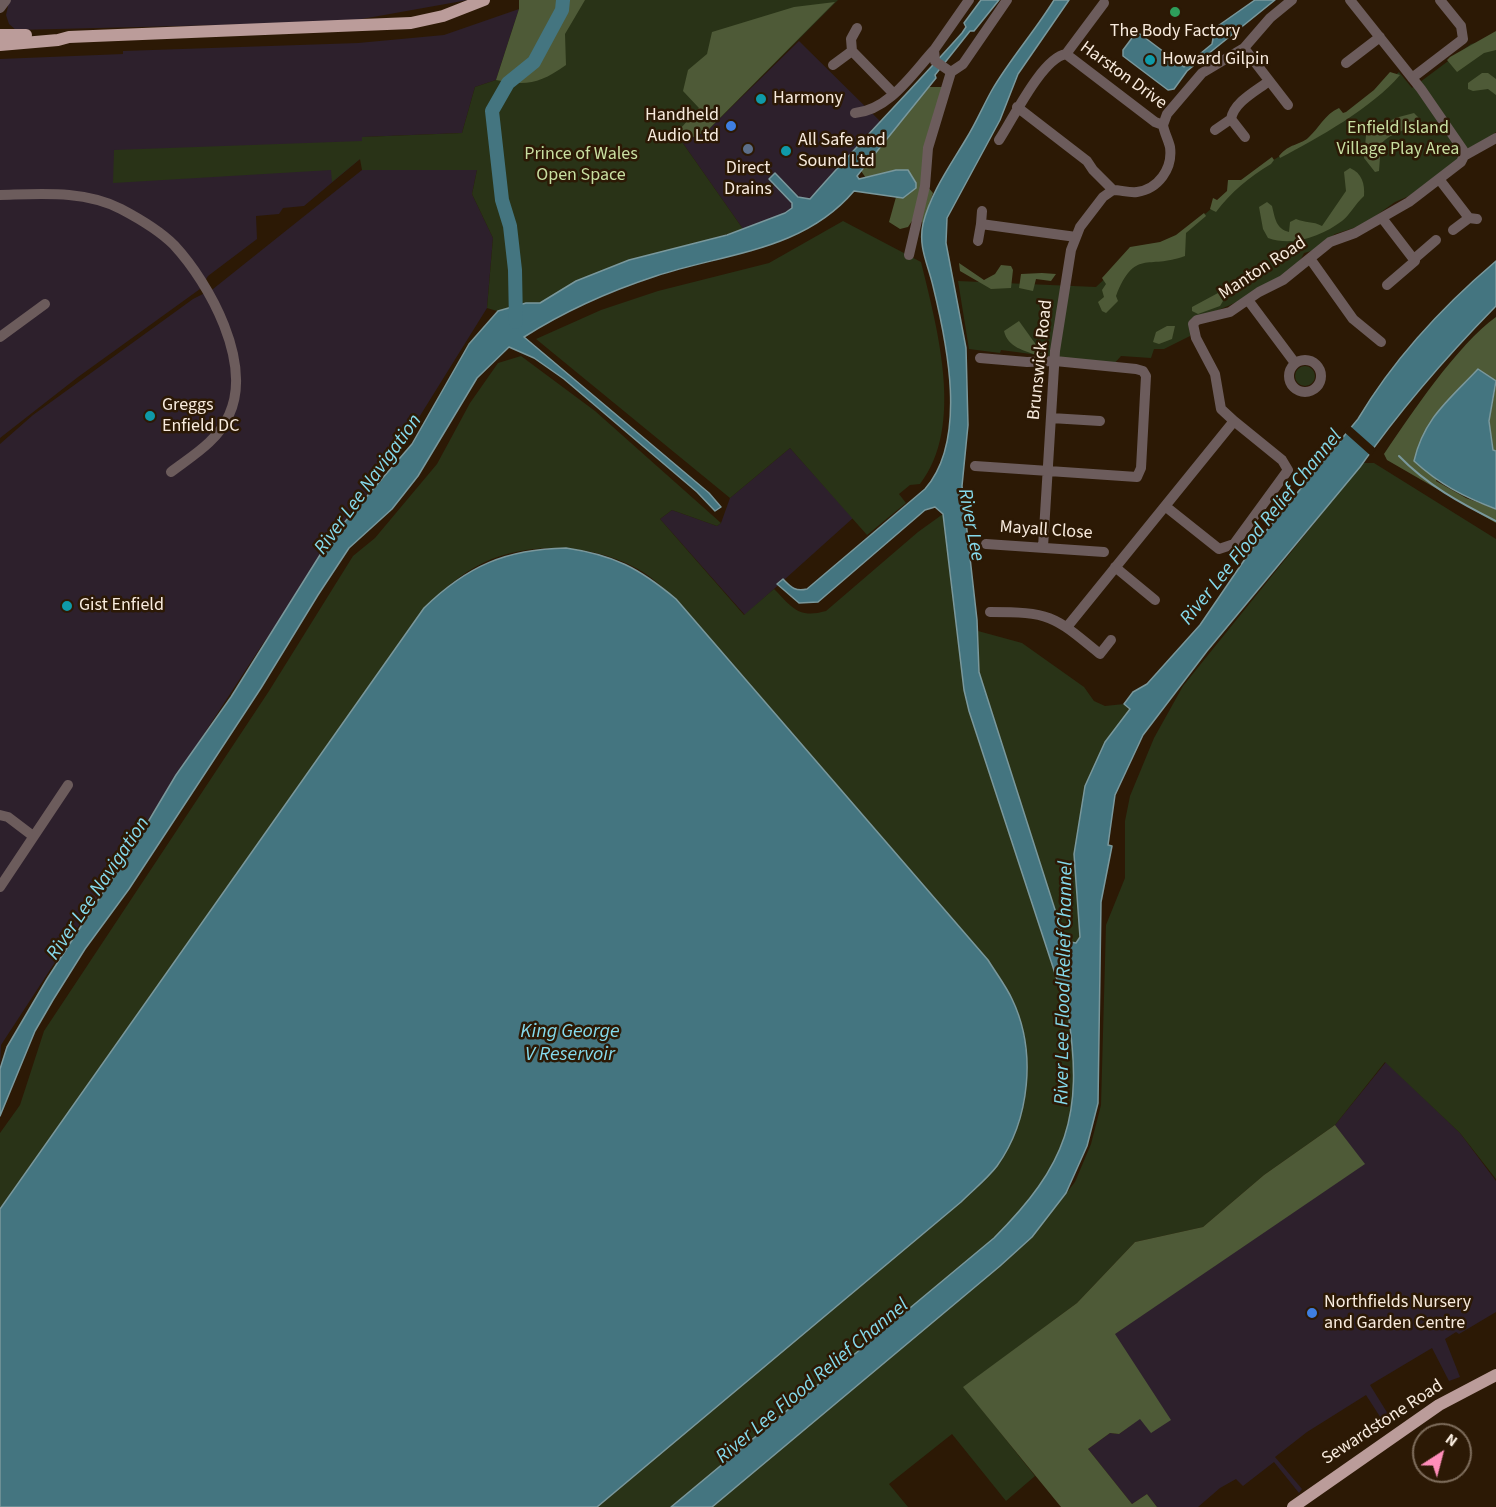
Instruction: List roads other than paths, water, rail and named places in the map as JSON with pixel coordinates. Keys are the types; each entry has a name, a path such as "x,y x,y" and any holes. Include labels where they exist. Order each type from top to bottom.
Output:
{"main road":[{"path":"0,45 69,37 411,23 443,16 484,0"},
{"path":"0,35 57,34 69,37"},
{"name":"Sewardstone Road","path":"1293,1507 1439,1405 1496,1375"}],"street":[{"path":"0,8 6,0"},
{"path":"909,255 924,186 941,62 969,0"},
{"path":"855,113 871,112 893,93 941,62 963,64 1007,0"},
{"path":"1017,107 1087,160 1093,171 1113,190 1137,192 1149,189 1162,177 1169,163 1170,149 1163,125 1167,114 1202,73 1244,48 1270,18 1292,0"},
{"path":"1350,0 1412,78 1463,150 1464,156"},
{"path":"1412,78 1463,39 1461,26 1440,0"},
{"path":"1066,54 1104,3"},
{"path":"857,28 851,39 852,51 893,93"},
{"path":"1346,63 1380,37"},
{"path":"1244,48 1288,105"},
{"path":"833,65 852,51"},
{"name":"Harston Drive","path":"999,140 1017,107 1056,57 1066,54 1155,122 1163,125"},
{"path":"1245,137 1231,119 1232,111 1269,81"},
{"path":"1215,130 1231,119"},
{"name":"Manton Road","path":"1233,421 1221,409 1215,374 1196,338 1193,324 1203,318 1222,316 1311,260 1330,242 1355,233 1382,218 1439,179 1461,162 1464,156 1496,138"},
{"path":"1439,179 1473,218 1453,230"},
{"name":"Brunswick Road","path":"1043,548 1055,361 1067,275 1076,237 1089,214 1103,197 1113,190"},
{"path":"0,195 71,194 120,208 163,235 196,274 235,354 236,395 230,413 217,435 171,472"},
{"path":"978,241 982,211"},
{"path":"1382,218 1414,259"},
{"path":"981,224 1076,237"},
{"path":"1387,285 1436,240"},
{"path":"1311,260 1353,319 1380,342"},
{"path":"1248,300 1295,363"},
{"path":"0,337 45,304"},
{"path":"975,466 1129,477 1140,475 1146,376 1143,371 1055,361 1028,362 980,358"},
{"path":"1304,360 1318,366 1321,375 1317,392 1301,391 1293,385 1289,376 1295,363 1304,360"},
{"path":"1051,418 1100,421"},
{"path":"1067,627 1233,421 1282,460 1288,470 1234,544 1219,549 1165,506"},
{"name":"Mayall Close","path":"986,544 1104,552"},
{"path":"1115,567 1155,600"},
{"path":"990,612 1034,612 1047,615 1067,627 1100,654 1112,640"},
{"path":"0,887 68,785"},
{"path":"0,816 8,817 33,836"}],"water":[{"path":"981,0 999,0 974,31 970,31 935,75 936,78 857,176 859,179 896,170 908,170 916,183 916,188 903,198 854,191 834,211 787,238 622,288 572,310 524,337 709,493 721,507 715,511 697,492 564,379 534,358 509,347 477,378 418,476 392,509 349,548 261,688 53,1000 35,1031 0,1116 0,1069 7,1047 47,979 176,775 231,697 330,539 412,444 469,344 498,311 526,303 540,303 576,281 629,260 727,235 785,213 792,208 792,203 769,179 775,173 798,197 810,199 962,33 966,27 964,23"},
{"name":"River Lee Flood Relief Channel","path":"1054,0 1069,0 1018,74 1000,120 947,218 946,243 966,348 968,425 962,486 977,620 979,672 1065,941 1076,943 1080,937 1074,854 1085,786 1105,742 1130,709 1124,704 1133,692 1147,684 1200,625 1256,543 1358,419 1403,355 1438,315 1496,261 1496,306 1408,404 1360,467 1207,651 1143,735 1115,795 1108,845 1112,846 1101,902 1098,1103 1087,1146 1066,1193 1032,1237 1000,1266 712,1507 671,1507 994,1238 1039,1187 1054,1162 1071,1110 1073,1081 1068,1013 969,711 964,690 943,514 935,507 925,510 818,602 799,603 777,584 783,579 794,588 807,589 925,489 938,469 946,445 950,418 950,390 944,335 923,248 923,224 936,190 970,133 992,90"},
{"path":"1255,0 1275,0 1187,71 1174,89 1168,90 1123,56 1123,50 1135,34 1140,34 1184,67 1212,44 1215,28"},
{"path":"1478,369 1496,381 1489,421 1493,450 1496,451 1496,509 1452,489 1414,461 1418,446 1431,421"},
{"name":"King George V Reservoir","path":"566,548 625,564 676,599 988,960 1012,999 1025,1041 1027,1063 1023,1107 1008,1148 993,1171 961,1202 597,1507 0,1507 0,1209 424,608 456,581 489,563 525,552"}],"waterway":[{"path":"516,322 515,270 510,226 502,200 492,111 508,83 534,62 562,10 563,0"},
{"path":"1399,456 1444,493 1496,521"}],"place":[{"name":"The Body Factory","path":"1175,12"},
{"name":"Howard Gilpin","path":"1150,60"},
{"name":"Harmony","path":"761,99"},
{"name":"Handheld Audio Ltd","path":"731,126"},
{"name":"Direct Drains","path":"748,149"},
{"name":"All Safe and Sound Ltd","path":"786,151"},
{"name":"Greggs Enfield DC","path":"150,416"},
{"name":"Gist Enfield","path":"67,606"},
{"name":"Northfields Nursery and Garden Centre","path":"1312,1313"}],"park label":[{"name":"Enfield Island Village Play Area","path":"1398,139"},
{"name":"Prince of Wales Open Space","path":"581,165"}],"water label":[{"name":"River Lee Navigation","path":"369,485"},
{"name":"River Lee","path":"970,525"},
{"name":"River Lee Navigation","path":"99,889"}]}
